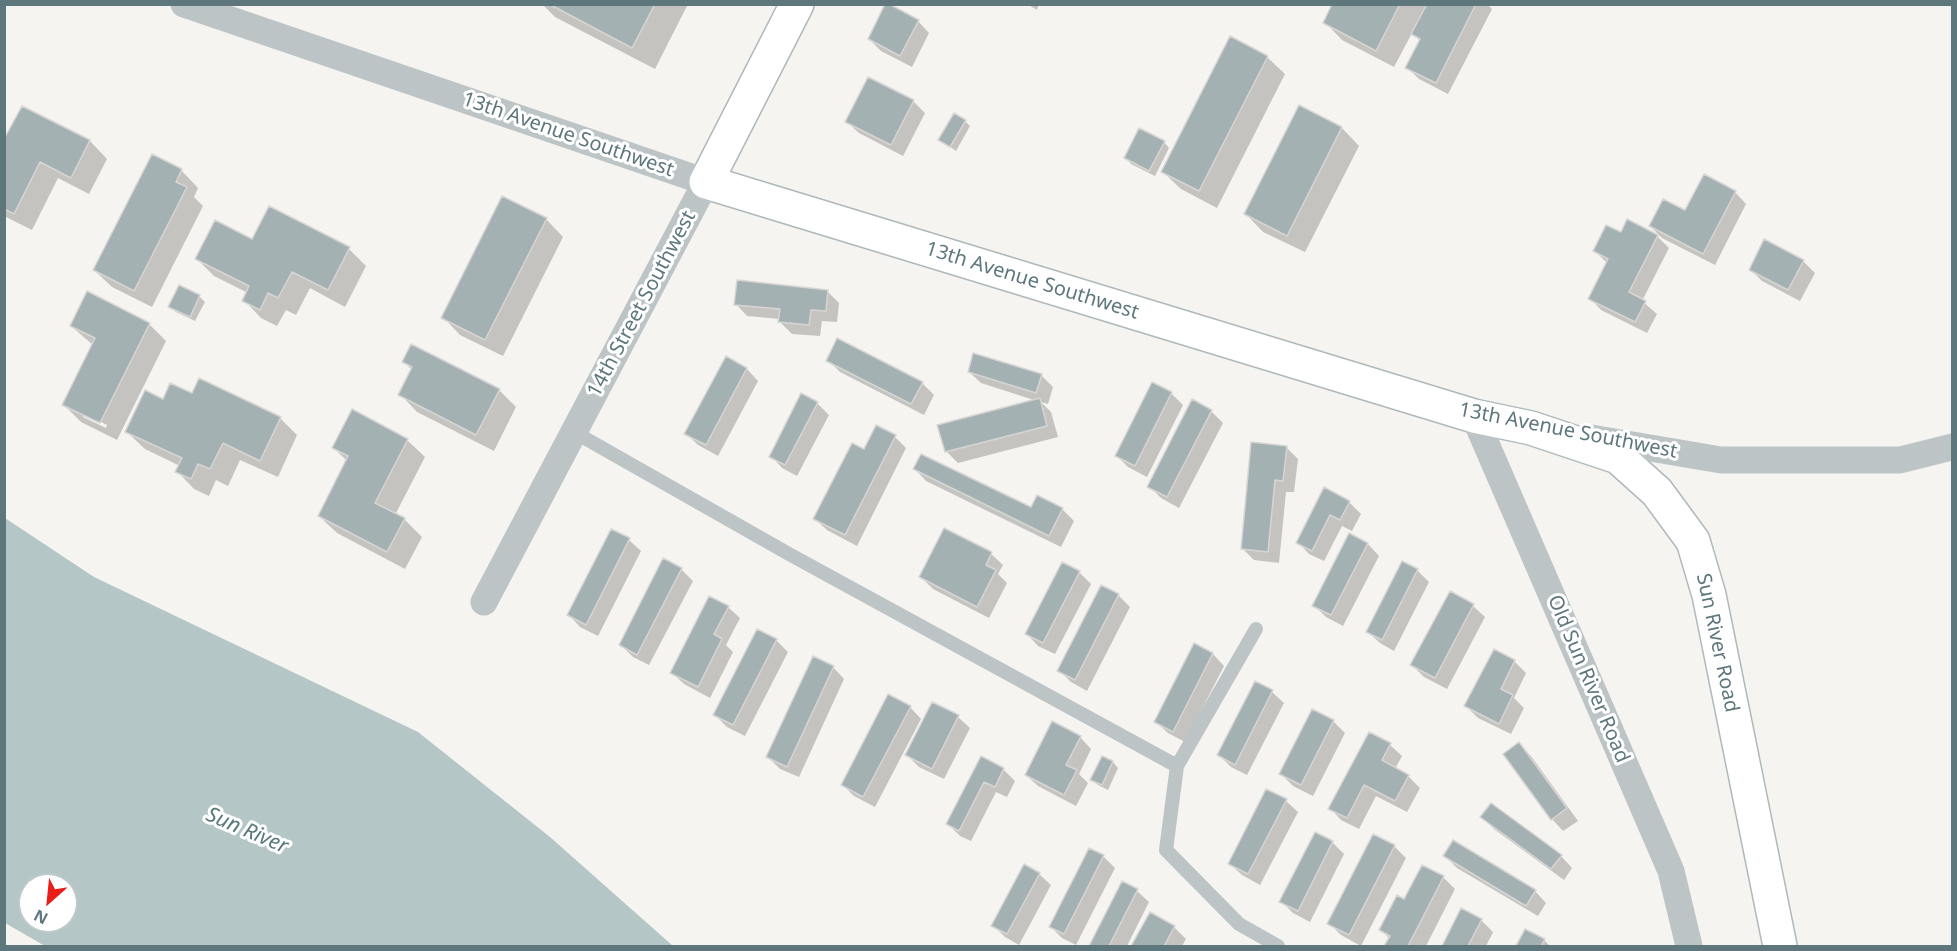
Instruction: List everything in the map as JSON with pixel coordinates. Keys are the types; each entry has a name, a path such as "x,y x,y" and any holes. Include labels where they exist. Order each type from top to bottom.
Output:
{"street":[{"name":"13th Avenue Southwest","path":"184,4 706,182 1474,416 1531,428 1721,460 1900,460 1953,447"},
{"name":"14th Street Southwest","path":"484,602 706,182 797,4"},
{"name":"Old Sun River Road","path":"1474,416 1671,871 1689,946"},
{"name":"Sun River Road","path":"1531,428 1618,458 1657,492 1693,541 1709,596 1780,946"}],"lane":[{"path":"574,432 789,554 1177,766"},
{"path":"1256,629 1177,766 1166,850 1239,924 1278,946"}],"water":[{"name":"Sun River","path":"5,518 94,577 418,732 550,837 673,946 45,946 22,933 78,933 78,873 18,873 18,930 5,923"}],"building":[{"path":"549,4 655,4 632,48"},
{"path":"885,4 919,20 900,56 868,39"},
{"path":"1332,4 1400,4 1376,51 1323,23"},
{"path":"1427,4 1476,4 1436,83 1405,68 1420,39 1411,34"},
{"path":"1230,36 1268,56 1199,191 1161,172"},
{"path":"868,77 914,100 891,145 845,122"},
{"path":"1299,105 1342,127 1287,236 1244,214"},
{"path":"22,106 90,140 71,178 40,162 14,214 4,209 4,139"},
{"path":"954,113 966,120 950,147 938,140"},
{"path":"1139,128 1165,141 1149,171 1124,158"},
{"path":"152,154 182,169 176,182 187,187 134,291 93,270"},
{"path":"1704,174 1736,191 1703,254 1649,226 1663,199 1685,210"},
{"path":"502,196 547,218 485,340 441,318"},
{"path":"269,206 350,247 328,290 292,272 278,298 268,293 260,310 242,301 249,286 195,259 215,220 252,239"},
{"path":"1627,219 1658,235 1629,292 1646,301 1635,322 1588,299 1608,259 1593,251 1606,225 1621,232"},
{"path":"1764,239 1804,260 1788,290 1749,270"},
{"path":"737,280 828,290 826,311 811,310 809,325 778,322 780,309 734,305"},
{"path":"179,285 200,295 190,317 168,307"},
{"path":"87,291 150,323 100,423 62,405 95,338 70,326"},
{"path":"837,338 923,382 911,404 826,361"},
{"path":"411,344 500,389 476,435 398,395 412,367 402,362"},
{"path":"973,353 1042,374 1036,393 968,372"},
{"path":"726,356 747,368 706,445 684,434"},
{"path":"199,378 281,417 260,461 223,443 210,469 198,464 191,479 175,472 182,458 125,432 145,390 163,399 170,383 192,393"},
{"path":"1152,382 1172,392 1135,466 1115,456"},
{"path":"801,393 818,402 785,465 769,457"},
{"path":"1040,398 1047,426 945,452 937,425"},
{"path":"1192,399 1212,410 1167,497 1147,487"},
{"path":"352,409 408,439 375,503 405,518 387,552 318,516 348,456 332,448"},
{"path":"876,425 896,435 845,535 813,519 852,443 864,449"},
{"path":"1251,442 1287,446 1283,481 1275,480 1268,552 1241,549"},
{"path":"921,454 1031,507 1037,495 1063,508 1049,536 913,469"},
{"path":"1324,487 1350,501 1340,520 1330,515 1312,551 1296,543"},
{"path":"944,528 992,552 986,565 996,570 977,607 919,577"},
{"path":"611,529 630,538 586,625 567,615"},
{"path":"1349,533 1368,543 1331,615 1312,606"},
{"path":"663,558 682,568 637,655 619,645"},
{"path":"1402,561 1418,569 1382,640 1366,632"},
{"path":"1062,562 1080,571 1043,643 1025,634"},
{"path":"1101,585 1119,594 1075,680 1057,671"},
{"path":"1450,591 1474,604 1435,678 1410,665"},
{"path":"709,596 729,606 714,634 722,639 698,687 670,673"},
{"path":"757,629 777,639 733,725 713,715"},
{"path":"1194,643 1213,653 1173,732 1154,722"},
{"path":"1494,649 1515,660 1501,689 1513,695 1499,724 1464,706"},
{"path":"813,656 834,666 787,767 766,757"},
{"path":"1255,681 1273,690 1235,765 1217,755"},
{"path":"888,694 911,706 863,797 841,785"},
{"path":"932,702 959,715 932,769 905,755"},
{"path":"1312,709 1334,720 1301,785 1279,774"},
{"path":"1052,721 1081,736 1066,765 1077,770 1064,795 1025,775"},
{"path":"1369,732 1391,743 1382,760 1409,775 1395,801 1364,785 1347,818 1328,809"},
{"path":"1519,742 1567,808 1551,820 1503,754"},
{"path":"981,756 1004,768 995,787 984,782 959,831 946,824"},
{"path":"1102,756 1113,761 1102,785 1090,780"},
{"path":"1266,789 1287,799 1248,874 1228,864"},
{"path":"1491,803 1562,855 1551,869 1480,817"},
{"path":"1315,832 1333,841 1298,911 1279,902"},
{"path":"1373,834 1395,845 1349,935 1327,924"},
{"path":"1453,840 1536,890 1526,906 1443,856"},
{"path":"1089,848 1104,855 1064,934 1049,927"},
{"path":"1024,864 1040,873 1007,934 991,926"},
{"path":"1422,865 1444,876 1408,946 1384,946 1390,936 1379,930 1397,895 1404,899"},
{"path":"1122,881 1138,889 1109,946 1089,946"},
{"path":"1461,908 1482,919 1468,946 1442,946"},
{"path":"1150,912 1175,926 1164,946 1131,946"},
{"path":"1525,929 1545,939 1541,946 1516,946"}]}
